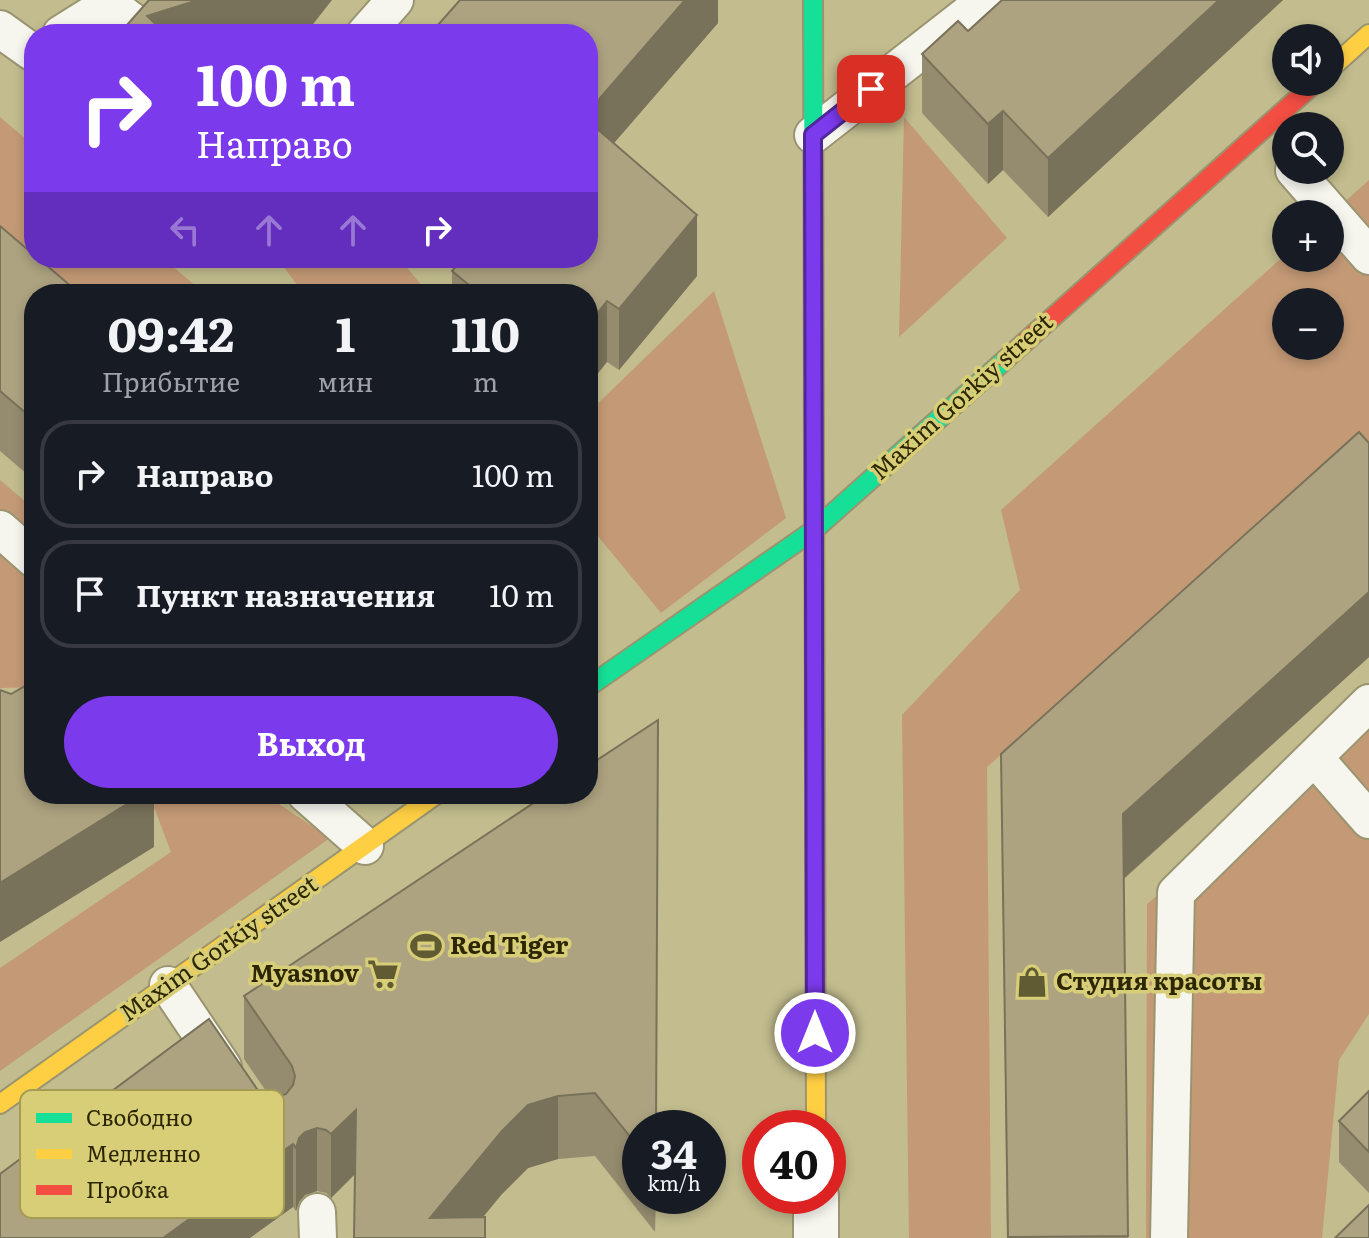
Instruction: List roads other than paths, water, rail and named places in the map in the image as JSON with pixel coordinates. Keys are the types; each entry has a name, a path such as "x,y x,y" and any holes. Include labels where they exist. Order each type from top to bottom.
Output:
{"street":[{"path":"813,0 816,1110"},
{"path":"1344,56 1369,34"},
{"name":"Maxim Gorkiy street","path":"598,680 814,530 1300,96"},
{"name":"Maxim Gorkiy street","path":"0,1104 423,804"},
{"path":"816,1214 816,1238"}],"lane":[{"path":"374,24 395,0"},
{"path":"813,135 986,0"},
{"path":"77,24 109,4 136,24"},
{"path":"0,29 24,46"},
{"path":"1260,132 1272,145"},
{"path":"1306,184 1369,256"},
{"path":"0,529 24,550"},
{"path":"1169,1238 1176,893 1369,703"},
{"path":"1314,757 1369,820"},
{"path":"317,804 365,846"},
{"path":"168,985 240,1090"}],"place":[{"name":"Red Tiger","path":"426,946"},
{"name":"Myasnov","path":"383,974"},
{"name":"Студия красоты","path":"1032,982"}]}
